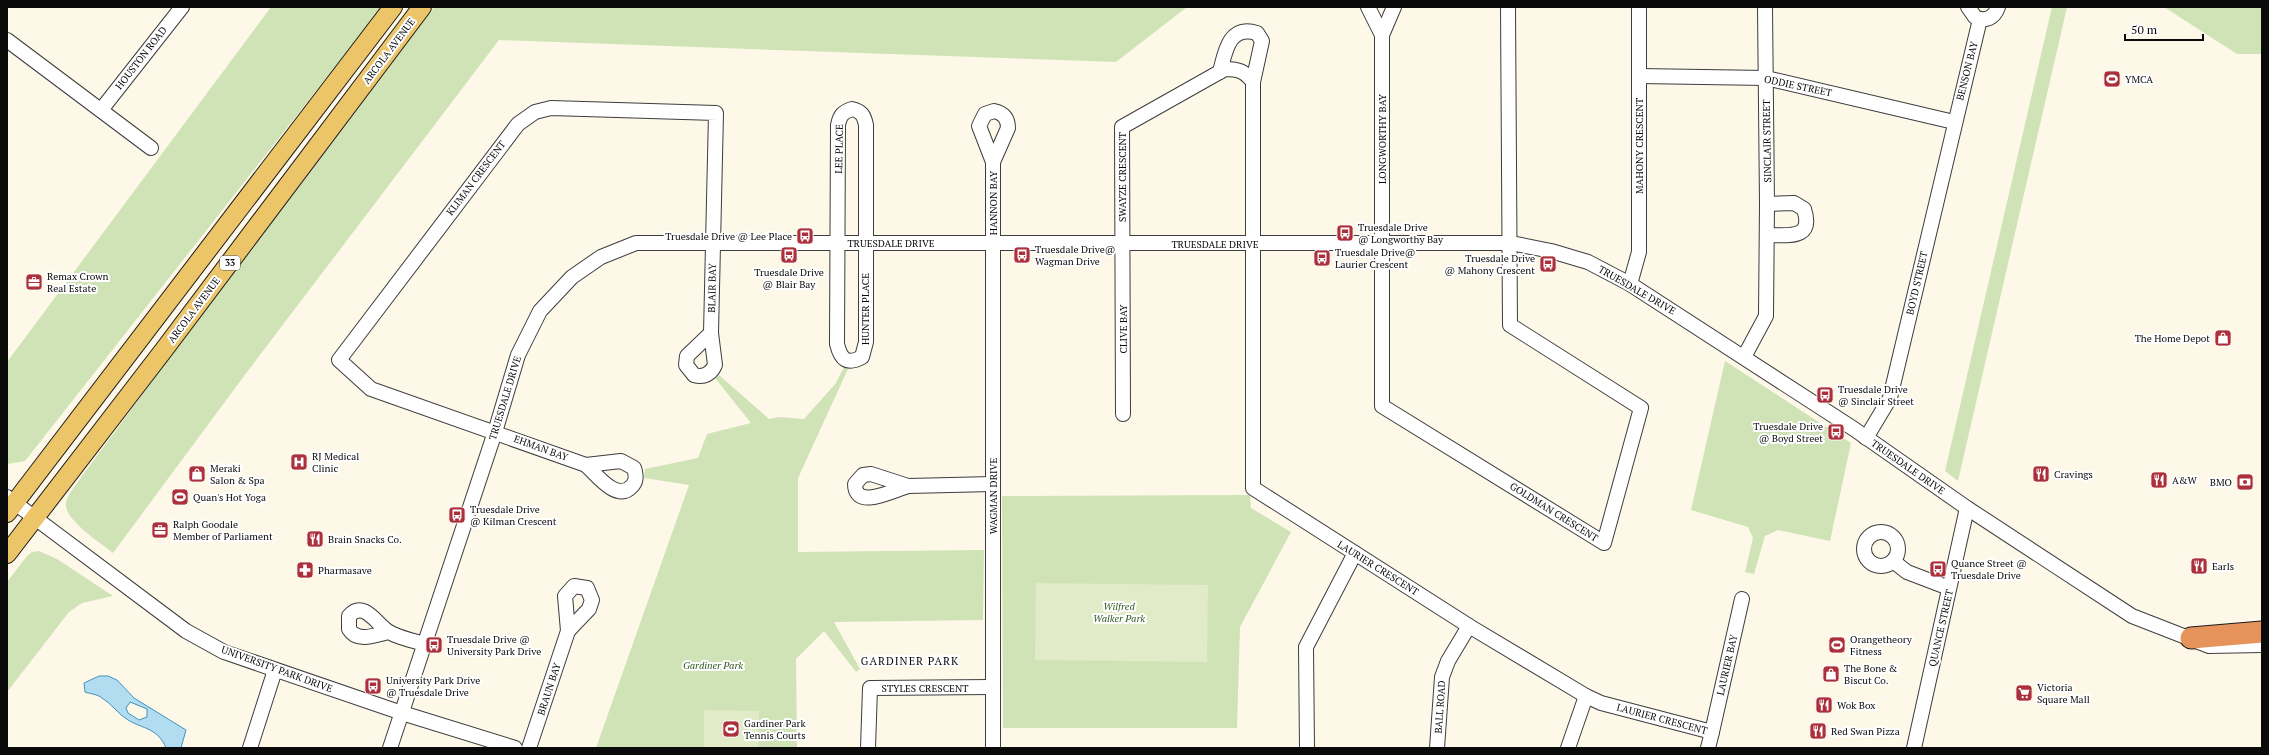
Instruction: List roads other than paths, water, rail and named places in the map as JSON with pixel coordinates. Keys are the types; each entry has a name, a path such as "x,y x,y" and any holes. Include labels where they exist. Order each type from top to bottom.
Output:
{"highway":[{"path":"2191,638 2262,632"}],"main road":[{"name":"33","path":"9,504 393,7"},
{"name":"ARCOLA AVENUE","path":"7,554 34,517 173,339 422,7"}],"street":[{"name":"HOUSTON ROAD","path":"101,110 182,7"},
{"name":"LONGWORTHY BAY","path":"1368,7 1382,35"},
{"name":"LONGWORTHY BAY","path":"1382,244 1382,35 1394,7"},
{"path":"1508,7 1511,243"},
{"name":"MAHONY CRESCENT","path":"1630,284 1638,252 1639,7"},
{"name":"SINCLAIR STREET","path":"1744,357 1766,316 1768,204 1765,7"},
{"path":"1968,7 1971,14 1980,19 1989,18 1998,7"},
{"name":"BENSON BAY","path":"1954,122 1980,19"},
{"path":"1220,72 1227,44 1237,34 1249,31 1257,33 1262,41 1253,82 1252,244"},
{"path":"7,40 150,148"},
{"name":"SWAYZE CRESCENT","path":"1122,244 1122,127 1225,69 1241,70 1248,75 1253,82"},
{"name":"ODDIE STREET","path":"1639,76 1766,78 1954,122"},
{"name":"KLIMAN CRESCENT","path":"495,432 371,389 339,360 518,124 535,112 551,108 716,113 712,244"},
{"name":"LEE PLACE","path":"838,243 838,125 839,117 844,111 852,109 860,111 865,117 866,125 865,243"},
{"name":"BOYD STREET","path":"1866,438 1890,398 1954,122"},
{"name":"HANNON BAY","path":"993,162 993,244"},
{"path":"1768,204 1794,203 1804,209 1807,220 1804,230 1798,234 1768,235"},
{"name":"HUNTER PLACE","path":"838,243 837,344 840,354 845,360 854,362 862,357 866,342 865,243"},
{"name":"GOLDMAN CRESCENT","path":"1382,244 1382,406 1604,543 1641,408 1510,324 1511,243"},
{"name":"TRUESDALE DRIVE","path":"390,748 495,432 518,355 540,311 572,277 601,256 636,244 1511,243 1551,251 1588,262 1630,284 1744,357 1866,438 1967,508 2132,616 2164,630 2191,638 2209,646 2262,645"},
{"name":"BLAIR BAY","path":"711,332 712,244"},
{"name":"WAGMAN DRIVE","path":"993,244 993,748"},
{"name":"CLIVE BAY","path":"1122,244 1123,414"},
{"name":"LAURIER CRESCENT","path":"1252,244 1253,488 1469,626 1586,696 1601,703 1712,732 1708,748"},
{"name":"EHMAN BAY","path":"495,432 586,464"},
{"path":"908,486 993,484"},
{"name":"UNIVERSITY PARK DRIVE","path":"9,504 34,517 186,631 224,652 402,713 515,748"},
{"name":"QUANCE STREET","path":"1914,748 1967,508"},
{"path":"1307,748 1306,648 1355,553"},
{"path":"1894,561 1907,572 1949,588"},
{"name":"LAURIER BAY","path":"1712,732 1742,599"},
{"name":"BALL ROAD","path":"1436,748 1442,677 1448,661 1469,626"},
{"name":"BRAUN BAY","path":"529,748 568,631"},
{"path":"389,632 425,644"},
{"path":"250,748 275,670"},
{"name":"STYLES CRESCENT","path":"868,748 870,688 992,687"},
{"path":"1568,748 1586,696"}],"water":[{"path":"99,676 108,676 117,680 134,698 186,730 181,748 166,748 159,736 150,730 128,720 100,697 85,692 84,683","holes":["130,702 147,709 147,717 139,720 128,713 126,708"]}],"place":[{"name":"YMCA","path":"2112,79"},
{"name":"Truesdale Drive @ Longworthy Bay","path":"1345,233"},
{"name":"Truesdale Drive @ Lee Place","path":"805,236"},
{"name":"Truesdale Drive @ Blair Bay","path":"789,255"},
{"name":"Truesdale Drive@ Wagman Drive","path":"1022,255"},
{"name":"Truesdale Drive@ Laurier Crescent","path":"1322,258"},
{"name":"Truesdale Drive @ Mahony Crescent","path":"1548,264"},
{"name":"Remax Crown Real Estate","path":"34,282"},
{"name":"The Home Depot","path":"2223,338"},
{"name":"Truesdale Drive @ Sinclair Street","path":"1825,395"},
{"name":"Truesdale Drive @ Boyd Street","path":"1836,432"},
{"name":"RJ Medical Clinic","path":"299,462"},
{"name":"Meraki Salon & Spa","path":"197,474"},
{"name":"Cravings","path":"2041,474"},
{"name":"A&W","path":"2159,480"},
{"name":"BMO","path":"2245,482"},
{"name":"Quan's Hot Yoga","path":"180,497"},
{"name":"Truesdale Drive @ Kilman Crescent","path":"457,515"},
{"name":"Ralph Goodale Member of Parliament","path":"160,530"},
{"name":"Brain Snacks Co.","path":"315,539"},
{"name":"Earls","path":"2199,566"},
{"name":"Quance Street @ Truesdale Drive","path":"1938,569"},
{"name":"Pharmasave","path":"305,570"},
{"name":"Truesdale Drive @ University Park Drive","path":"434,645"},
{"name":"Orangetheory Fitness","path":"1837,645"},
{"name":"The Bone & Biscut Co.","path":"1831,674"},
{"name":"University Park Drive @ Truesdale Drive","path":"373,686"},
{"name":"Victoria Square Mall","path":"2024,693"},
{"name":"Wok Box","path":"1824,705"},
{"name":"Gardiner Park Tennis Courts","path":"731,729"},
{"name":"Red Swan Pizza","path":"1818,731"}],"district":[{"name":"GARDINER PARK","path":"910,661"}],"park label":[{"name":"Wilfred Walker Park","path":"1119,612"},
{"name":"Gardiner Park","path":"713,665"}]}
